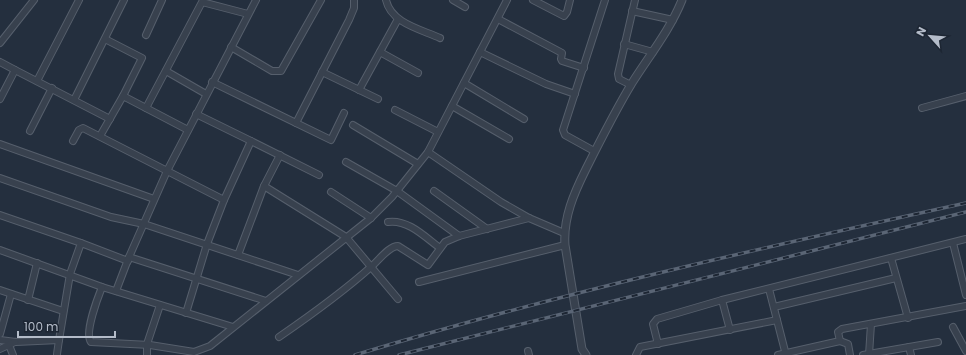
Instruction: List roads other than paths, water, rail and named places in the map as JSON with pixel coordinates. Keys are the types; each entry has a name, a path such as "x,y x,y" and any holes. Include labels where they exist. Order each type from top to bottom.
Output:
{"street":[{"path":"0,43 34,0"},
{"path":"37,81 79,0"},
{"path":"74,100 124,0"},
{"path":"146,34 162,0"},
{"path":"116,291 128,259 167,171 256,0"},
{"path":"231,47 272,71 281,71 321,0"},
{"path":"296,123 349,20 354,8 354,0"},
{"path":"386,0 388,9 398,19 440,38"},
{"path":"453,0 466,7"},
{"path":"102,287 92,318 89,340 93,342 147,344 194,352 201,351 210,346 371,218 396,192 428,152 507,0"},
{"path":"533,0 564,16 567,12 570,0"},
{"path":"594,152 564,133 604,0"},
{"path":"631,84 618,77 624,44 635,0"},
{"path":"583,353 565,245 564,233 567,215 579,182 594,152 631,84 673,20 682,0"},
{"path":"146,108 166,71 199,1 248,14"},
{"path":"632,11 673,20"},
{"path":"359,90 398,19"},
{"path":"498,19 561,52 562,61 584,68"},
{"path":"100,136 123,96 142,58 105,39"},
{"path":"624,44 653,52"},
{"path":"380,52 418,73"},
{"path":"480,52 546,84 575,94"},
{"path":"0,62 110,119"},
{"path":"0,99 15,70"},
{"path":"166,71 206,94"},
{"path":"322,72 378,99"},
{"path":"212,82 331,140 344,113"},
{"path":"464,83 524,119"},
{"path":"30,131 52,88"},
{"path":"123,96 188,130"},
{"path":"922,108 966,96"},
{"path":"452,106 509,139"},
{"path":"395,110 438,132"},
{"path":"196,114 319,175"},
{"path":"353,125 418,164"},
{"path":"73,141 81,128 100,136 224,200"},
{"path":"186,313 207,244 224,200 251,141"},
{"path":"0,144 154,199"},
{"path":"428,152 501,202 529,218 564,233"},
{"path":"238,255 264,186 280,156"},
{"path":"346,162 396,192 459,236"},
{"path":"0,178 110,217 144,224 298,275"},
{"path":"264,186 346,237 370,268 398,299"},
{"path":"434,191 487,229"},
{"path":"332,192 371,218"},
{"path":"0,215 128,259 196,278 266,301"},
{"path":"279,337 306,319 370,268 394,246 398,246 428,265 445,242 459,236 529,218"},
{"path":"388,222 403,223 440,248"},
{"path":"658,344 653,324 656,320 722,300 966,239"},
{"path":"953,242 966,295"},
{"path":"57,354 58,340 70,274 80,243"},
{"path":"420,282 565,245"},
{"path":"0,250 70,274 102,287 233,327"},
{"path":"891,258 908,318"},
{"path":"28,300 37,263"},
{"path":"774,308 896,278"},
{"path":"769,289 778,320 785,354"},
{"path":"0,290 63,311"},
{"path":"0,334 11,294"},
{"path":"722,300 730,330"},
{"path":"147,355 147,344 160,305"},
{"path":"840,341 838,334 840,331 966,306"},
{"path":"636,355 640,347 778,320"},
{"path":"871,324 867,355 938,342"},
{"path":"953,327 966,351"},
{"path":"0,340 16,342 58,340"},
{"path":"778,355 840,341 848,344 850,355"},
{"path":"0,349 16,342"},
{"path":"9,345 13,355"},
{"path":"909,347 911,355"},
{"path":"168,355 169,348"}],"railway":[{"path":"355,355 506,312 659,273 966,203"},
{"path":"399,355 966,212"}]}
